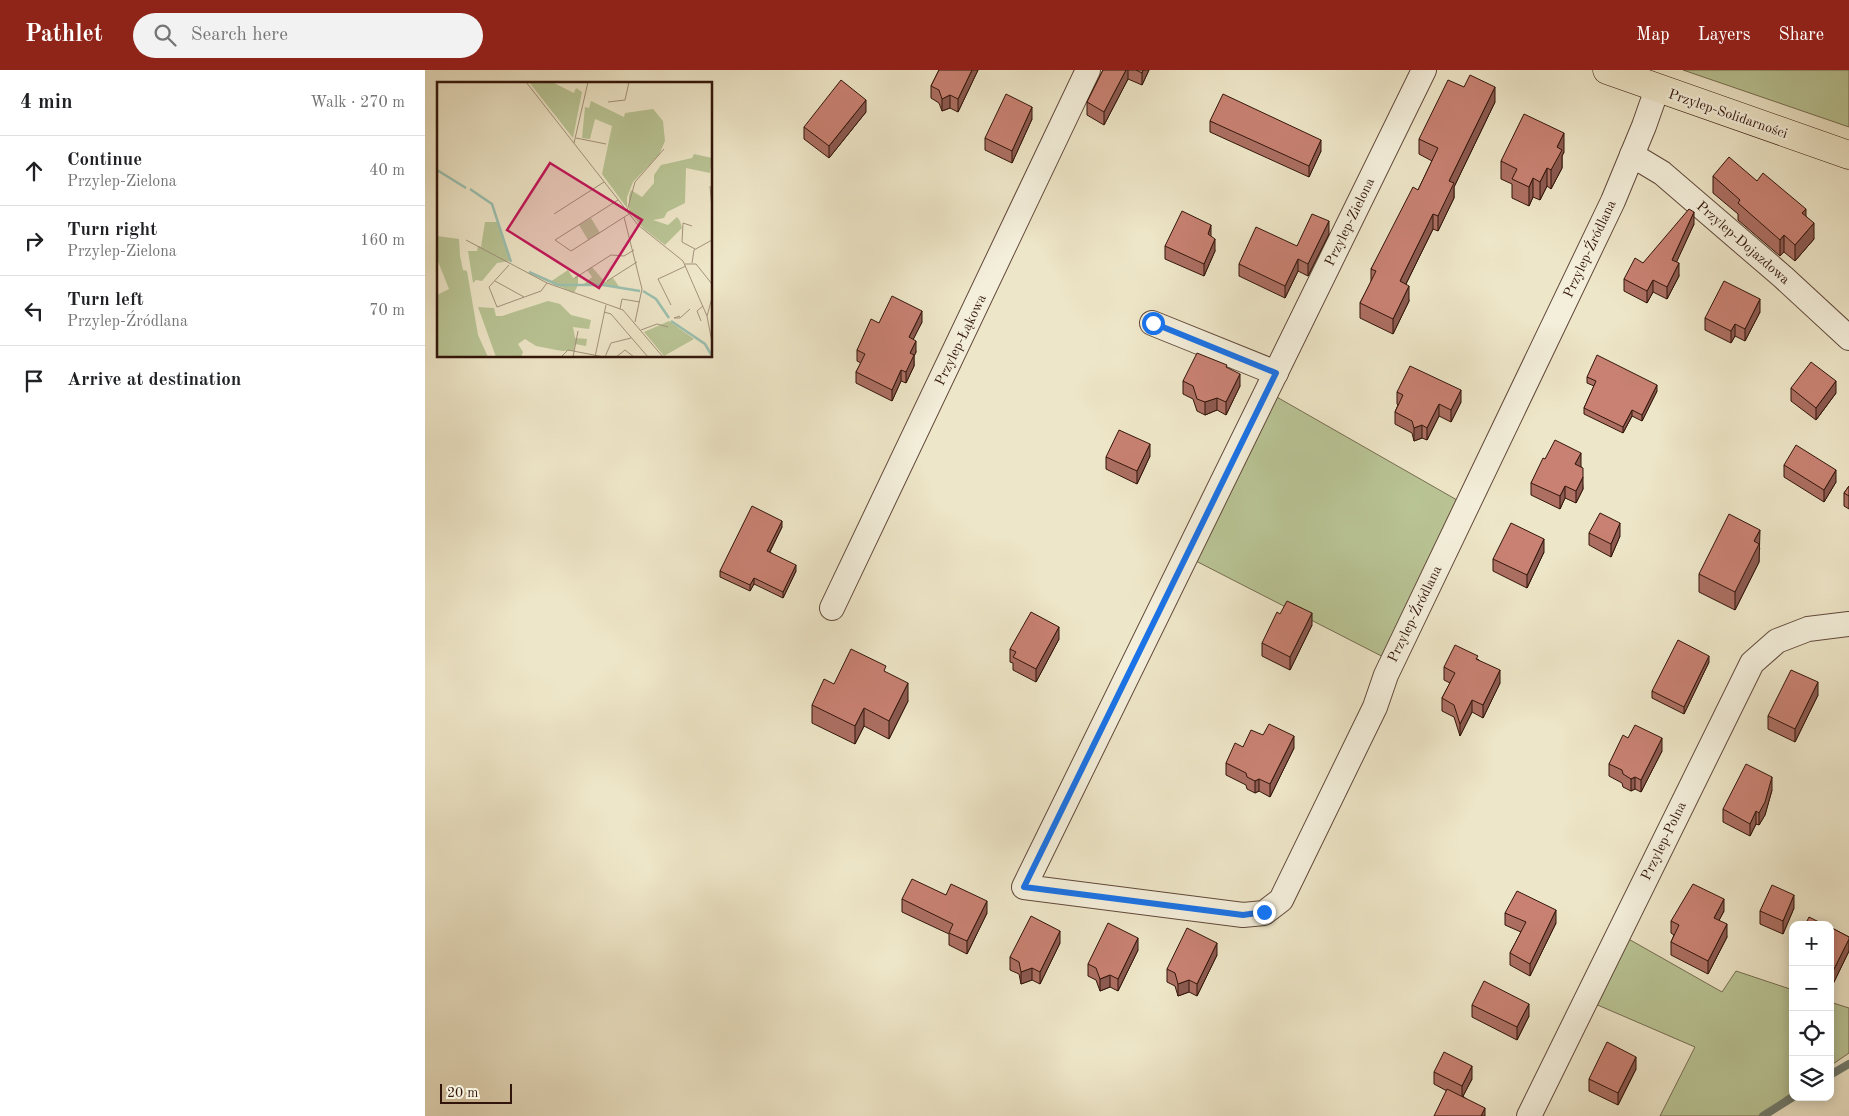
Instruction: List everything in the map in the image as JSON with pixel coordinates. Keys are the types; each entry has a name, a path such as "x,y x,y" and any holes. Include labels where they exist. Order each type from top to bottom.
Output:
{"main road":[{"name":"Przylep-Solidarności","path":"1607,70 1849,155"}],"street":[{"name":"Przylep-Łąkowa","path":"832,608 1088,70"},
{"name":"Przylep-Zielona","path":"1024,887 1424,70"},
{"name":"Przylep-Źródlana","path":"1024,887 1243,915 1264,912 1281,900 1375,707 1386,675 1609,210 1657,89"},
{"name":"Przylep-Dojazdowa","path":"1632,155 1662,173 1849,338"},
{"path":"1153,323 1276,373"},
{"name":"Przylep-Polna","path":"1529,1116 1752,663 1777,641 1808,629 1849,624"}],"green space":[{"path":"1683,70 1849,70 1849,127"},
{"path":"1275,396 1471,508 1397,664 1190,558"},
{"path":"1618,933 1722,992 1736,971 1789,989 1789,1095 1759,1116 1660,1116 1695,1047 1586,1000"},
{"path":"1834,1003 1849,1008 1849,1053 1834,1063"}],"building":[{"path":"939,70 972,70 958,99 950,95 942,99 939,90 931,86"},
{"path":"1103,70 1126,70 1104,112 1087,102"},
{"path":"1470,75 1495,87 1449,181 1454,183 1438,216 1433,214 1400,281 1409,286 1393,319 1360,303 1376,271 1371,269 1413,187 1418,190 1438,148 1419,139 1448,80 1464,87"},
{"path":"841,80 866,100 829,146 804,127"},
{"path":"1006,94 1032,107 1012,151 985,138"},
{"path":"1223,94 1321,140 1309,166 1210,121"},
{"path":"1524,114 1564,133 1557,147 1562,150 1551,170 1547,168 1540,182 1533,178 1529,187 1512,179 1517,169 1501,161"},
{"path":"1729,157 1757,181 1763,173 1806,209 1802,213 1814,223 1795,245 1784,235 1780,240 1738,203 1740,200 1713,176"},
{"path":"1689,209 1694,212 1672,260 1679,263 1667,287 1653,280 1647,291 1624,279 1635,258 1643,263"},
{"path":"1182,211 1211,225 1208,234 1215,239 1204,264 1165,246"},
{"path":"1312,214 1329,221 1308,264 1298,259 1285,286 1239,264 1256,227 1297,246"},
{"path":"1724,281 1760,299 1745,329 1735,324 1731,331 1705,318"},
{"path":"892,296 922,311 909,337 916,341 910,353 914,355 906,372 901,370 892,390 856,372 865,354 857,350 871,319 879,323"},
{"path":"1197,353 1227,365 1226,367 1240,374 1226,402 1217,398 1205,402 1197,399 1193,386 1183,381"},
{"path":"1597,355 1657,385 1642,415 1632,410 1623,427 1584,408 1596,381 1587,377"},
{"path":"1811,362 1836,381 1816,408 1791,388"},
{"path":"1410,366 1461,390 1451,410 1439,404 1427,428 1422,425 1414,428 1412,421 1395,412 1403,395 1397,392"},
{"path":"1119,430 1150,444 1137,471 1106,457"},
{"path":"1555,440 1581,453 1575,464 1583,468 1583,477 1576,491 1565,486 1560,496 1531,483 1543,458 1545,459"},
{"path":"1796,445 1836,470 1824,490 1784,465"},
{"path":"1849,486 1849,496 1844,493"},
{"path":"752,506 782,521 767,551 796,565 783,592 754,578 750,585 720,571"},
{"path":"1600,513 1620,523 1611,544 1589,533"},
{"path":"1729,514 1760,530 1754,541 1759,544 1735,592 1699,574"},
{"path":"1511,523 1544,539 1527,575 1493,559"},
{"path":"1287,601 1312,613 1290,657 1262,643 1277,612 1280,614"},
{"path":"1031,612 1059,627 1036,669 1013,657 1016,652 1010,649"},
{"path":"1678,640 1709,656 1684,707 1652,691"},
{"path":"1455,645 1478,656 1476,659 1500,670 1483,705 1472,700 1460,724 1454,705 1442,698 1455,673 1444,667"},
{"path":"851,649 886,666 884,671 908,683 889,721 864,708 855,726 812,705 824,679 834,684"},
{"path":"1791,670 1818,682 1795,729 1768,716"},
{"path":"1269,724 1294,736 1270,784 1259,779 1255,781 1247,777 1246,773 1226,763 1235,743 1243,747 1251,730 1263,735"},
{"path":"1635,725 1662,738 1641,780 1635,777 1631,779 1623,774 1622,770 1609,764 1623,735 1628,738"},
{"path":"1746,764 1772,777 1765,802 1759,813 1756,811 1750,824 1723,809"},
{"path":"912,879 946,895 951,884 987,901 967,941 949,933 953,924 902,899"},
{"path":"1693,884 1724,899 1714,918 1727,924 1708,961 1671,942 1679,925 1671,921"},
{"path":"1772,885 1794,895 1783,921 1760,911"},
{"path":"1517,891 1556,910 1530,964 1510,953 1526,922 1505,913"},
{"path":"1031,916 1060,931 1040,972 1032,968 1021,972 1019,962 1010,957"},
{"path":"1809,917 1817,921 1807,921"},
{"path":"1108,923 1138,938 1118,979 1110,975 1100,979 1096,968 1088,964"},
{"path":"1187,928 1217,943 1197,984 1189,980 1178,984 1175,973 1167,969"},
{"path":"1834,929 1849,937 1834,969"},
{"path":"1484,981 1529,1004 1517,1027 1472,1005"},
{"path":"1607,1042 1636,1057 1618,1093 1589,1079"},
{"path":"1444,1052 1472,1066 1462,1086 1434,1072"},
{"path":"1447,1089 1485,1108 1481,1116 1434,1116"}],"waterway":[{"path":"1834,1073 1849,1064"},
{"path":"1763,1116 1789,1100"}],"route":[{"path":"1153,323 1276,373 1024,887 1243,915 1264,912"}]}
